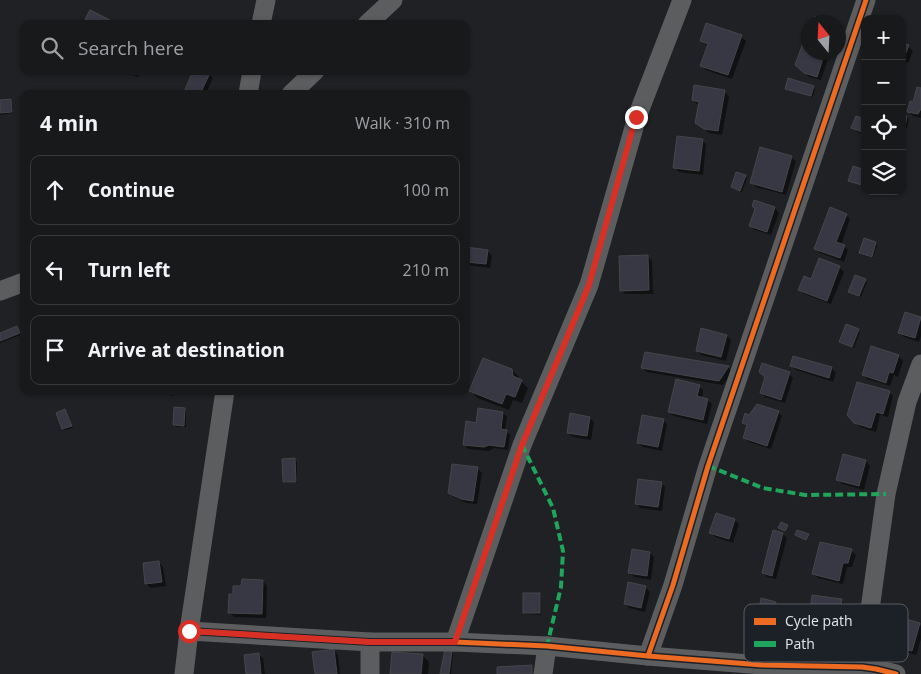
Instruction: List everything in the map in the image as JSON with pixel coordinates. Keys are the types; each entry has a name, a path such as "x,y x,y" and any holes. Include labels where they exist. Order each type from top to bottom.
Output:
{"street":[{"path":"262,20 266,0"},
{"path":"371,20 393,0"},
{"path":"455,642 522,445 589,285 636,117 682,0"},
{"path":"648,656 673,585 708,466 866,0"},
{"path":"249,90 251,75"},
{"path":"295,90 311,75"},
{"path":"0,292 20,284"},
{"path":"871,604 886,494 907,402 921,364"},
{"path":"184,674 224,395"},
{"path":"189,631 370,642 455,642 548,646 648,656 719,668 762,665 862,667 893,674"},
{"path":"370,642 370,674"},
{"path":"543,674 548,646"},
{"path":"862,667 863,662"}],"building":[{"path":"90,10 110,20 87,20 85,19"},
{"path":"706,23 742,35 728,75 700,66 708,44 700,41"},
{"path":"801,48 801,60 822,60 817,77 804,73 795,65"},
{"path":"191,75 209,75 202,90 185,90"},
{"path":"788,78 814,86 811,96 785,89"},
{"path":"694,85 725,90 718,131 704,129 695,123 699,102 692,100"},
{"path":"917,87 921,88 921,109 918,114 907,112 910,101 913,102"},
{"path":"11,99 12,112 0,113 0,100"},
{"path":"856,116 861,118 861,132 851,128"},
{"path":"677,136 703,139 699,171 673,168"},
{"path":"760,147 792,156 782,192 750,183"},
{"path":"853,166 861,169 861,185 848,181"},
{"path":"736,172 746,175 740,191 731,187"},
{"path":"754,200 775,207 767,232 749,226 755,209 752,206"},
{"path":"830,207 847,214 836,242 845,245 840,258 814,249"},
{"path":"864,238 876,242 872,257 859,253"},
{"path":"470,248 488,250 486,264 470,262"},
{"path":"648,255 649,290 620,291 619,256"},
{"path":"819,258 840,266 827,301 798,290 804,276 811,279"},
{"path":"855,275 866,279 859,296 848,292"},
{"path":"905,312 921,317 915,338 898,333"},
{"path":"846,324 859,329 852,347 839,342"},
{"path":"17,326 20,333 0,341 0,333"},
{"path":"701,328 727,335 721,357 696,351"},
{"path":"871,346 899,355 893,373 889,372 886,383 862,375"},
{"path":"645,352 729,366 719,381 641,368"},
{"path":"793,356 832,367 829,378 790,366"},
{"path":"483,358 512,369 513,376 522,380 515,397 506,394 502,404 470,391"},
{"path":"762,363 790,372 781,400 760,393 765,377 759,372"},
{"path":"676,379 700,385 697,396 708,399 703,420 668,412"},
{"path":"857,382 890,391 883,414 876,412 871,428 854,423 847,415"},
{"path":"757,404 779,411 767,446 743,438 747,425 742,423 745,413 749,415"},
{"path":"174,407 185,408 184,426 173,425"},
{"path":"478,408 503,412 501,429 507,430 504,447 463,445 466,421 476,423"},
{"path":"65,409 72,426 62,429 56,413"},
{"path":"570,413 590,417 587,436 567,433"},
{"path":"642,415 664,419 658,447 637,443"},
{"path":"843,454 866,460 859,486 836,480"},
{"path":"295,458 296,482 283,482 282,459"},
{"path":"452,464 478,467 473,501 461,499 448,493"},
{"path":"638,479 662,482 658,507 635,504"},
{"path":"716,513 735,519 729,539 709,533"},
{"path":"781,522 788,525 785,531 778,528"},
{"path":"773,530 783,533 772,576 762,573"},
{"path":"797,530 809,534 806,540 795,535"},
{"path":"820,542 852,549 848,563 843,563 839,581 812,574"},
{"path":"632,549 650,552 647,576 628,573"},
{"path":"159,561 162,582 145,584 143,563"},
{"path":"242,579 263,580 262,614 228,613 229,594 233,594 233,586 241,586"},
{"path":"628,582 646,586 641,608 624,604"},
{"path":"523,593 540,593 540,613 523,613"},
{"path":"812,595 842,599 841,604 811,604"},
{"path":"761,598 776,602 776,604 760,604"},
{"path":"908,620 920,623 912,651 908,650"},
{"path":"334,649 337,674 315,674 312,652"},
{"path":"445,649 452,651 449,674 440,674"},
{"path":"392,652 423,654 421,674 390,674"},
{"path":"259,653 261,674 246,674 244,655"},
{"path":"532,665 532,674 497,674 497,667"}],"marked path":[{"path":"522,445 553,508 563,551 561,587 547,646"},
{"path":"708,466 763,488 805,495 886,494"}],"cycle path":[{"path":"648,656 673,585 708,466 866,0"},
{"path":"189,631 370,642 455,642 547,646 762,665 862,667 896,674"}],"route":[{"path":"189,631 370,642 455,642 522,445 589,285 636,117"}]}
